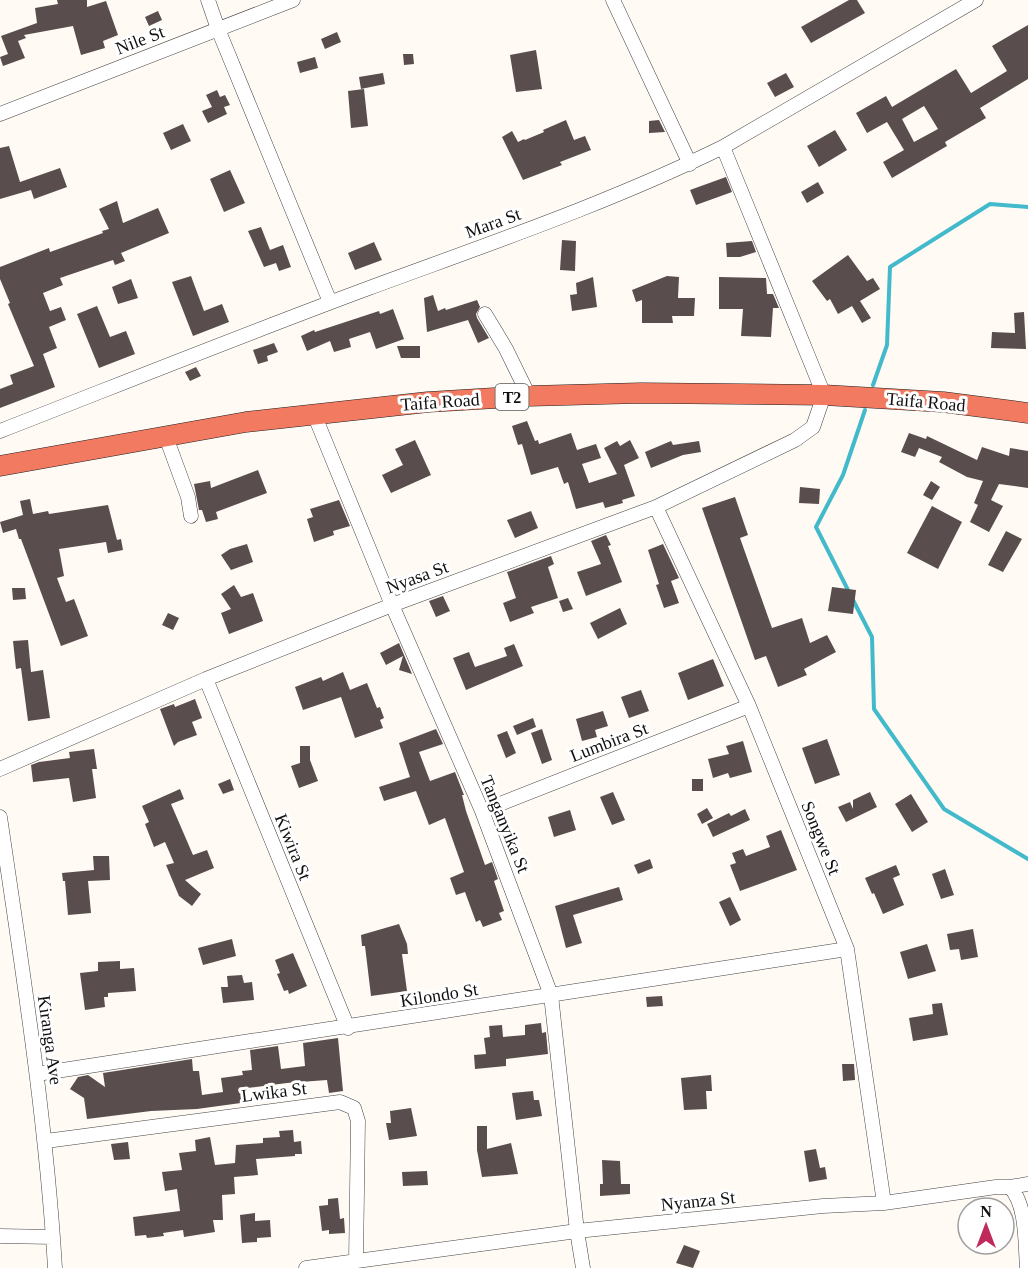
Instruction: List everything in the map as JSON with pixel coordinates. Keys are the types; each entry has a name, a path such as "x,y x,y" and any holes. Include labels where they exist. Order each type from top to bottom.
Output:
{"highway":[{"name":"Taifa Road","path":"0,466 246,422 428,402 529,396 641,393 824,395 943,402 1028,413"}],"street":[{"path":"208,0 330,302"},
{"name":"Nile St","path":"0,114 293,0"},
{"path":"613,0 690,164"},
{"name":"Mara St","path":"0,431 330,302 578,210 690,164 976,0"},
{"path":"723,147 824,395"},
{"path":"485,314 506,349 529,396"},
{"name":"Nyasa St","path":"0,769 206,679 392,605 656,507 795,440 813,427 824,395"},
{"name":"Tanganyika St","path":"314,414 392,605 482,811 551,995 583,1268"},
{"path":"166,437 188,497 190,516"},
{"name":"Songwe St","path":"656,507 749,706 847,949 884,1203"},
{"name":"Kiwira St","path":"206,679 348,1028"},
{"name":"Lumbira St","path":"482,811 749,706"},
{"name":"Kiranga Ave","path":"0,817 46,1141 55,1268"},
{"name":"Kilondo St","path":"37,1074 348,1028 847,949"},
{"name":"Lwika St","path":"46,1141 340,1102 354,1108 358,1121 357,1261"},
{"name":"Nyanza St","path":"306,1268 577,1231 884,1203 1028,1184"},
{"path":"1010,1187 1018,1195 1021,1206 1027,1268"},
{"path":"0,1236 53,1237"}],"building":[{"path":"57,0 87,0 87,7 106,1 118,35 103,41 105,48 81,55 73,26 24,35 26,38 18,41 25,58 3,66 0,57 8,54 1,36 37,23 35,8 58,4"},
{"path":"849,0 857,0 865,13 811,43 801,27"},
{"path":"158,11 162,20 149,26 145,17"},
{"path":"1028,25 1028,79 980,108 986,118 945,142 947,146 892,178 883,162 904,150 887,122 867,133 856,113 886,96 892,107 956,69 971,93 1007,71 992,46","holes":["924,106 938,129 914,142 902,119"]},
{"path":"337,32 341,42 325,49 321,39"},
{"path":"536,50 542,89 516,92 510,55"},
{"path":"403,54 413,54 414,64 404,65"},
{"path":"315,57 318,68 300,73 297,62"},
{"path":"383,73 385,84 361,89 359,77"},
{"path":"786,73 794,87 775,97 767,83"},
{"path":"364,89 368,126 351,128 348,91"},
{"path":"217,90 220,97 225,95 230,105 224,107 227,114 208,123 202,111 212,107 206,95"},
{"path":"566,120 574,140 585,136 591,150 560,162 562,165 523,180 502,137 512,131 518,142"},
{"path":"659,120 665,132 649,133 649,121"},
{"path":"183,124 191,141 171,150 163,133"},
{"path":"835,130 847,150 819,167 807,146"},
{"path":"9,146 20,182 60,168 67,187 34,199 31,190 0,199 0,148"},
{"path":"230,170 245,203 224,212 210,179"},
{"path":"726,177 732,192 696,205 690,190"},
{"path":"818,182 824,193 807,203 801,192"},
{"path":"117,201 123,223 158,208 169,233 121,253 125,261 115,265 113,260 60,278 63,285 43,293 50,311 61,307 66,320 49,327 57,348 43,354 55,387 0,408 0,389 13,384 10,375 34,366 8,304 10,303 0,279 0,267 49,248 50,252 103,233 102,231 109,229 99,209"},
{"path":"261,227 270,250 283,245 291,267 279,271 276,263 264,267 248,231"},
{"path":"562,240 576,241 575,271 560,270"},
{"path":"752,241 756,252 740,257 727,257 726,243"},
{"path":"374,242 382,260 355,270 348,253"},
{"path":"848,255 867,281 873,278 880,289 860,301 871,318 862,323 852,306 838,314 830,299 827,301 812,281"},
{"path":"191,276 204,311 222,304 229,322 193,336 172,282"},
{"path":"667,276 679,277 678,298 695,298 694,316 672,316 673,323 642,323 642,300 636,302 632,290"},
{"path":"593,277 597,307 572,311 570,295 577,294 576,283"},
{"path":"719,277 766,278 767,294 773,294 779,308 773,308 771,337 741,336 743,309 719,309"},
{"path":"131,279 138,298 118,304 112,287"},
{"path":"433,295 438,311 477,300 480,307 476,314 477,318 489,338 478,343 468,320 427,332 424,298"},
{"path":"97,306 110,337 126,331 135,354 99,368 77,314"},
{"path":"393,309 404,339 376,349 370,332 349,339 351,347 334,352 330,341 307,351 301,336 314,330 315,332 379,311 380,314"},
{"path":"1024,312 1026,349 991,348 992,332 1015,333 1014,313"},
{"path":"274,343 278,352 267,356 268,361 258,364 253,350"},
{"path":"397,346 420,346 420,358 401,358"},
{"path":"196,367 201,376 190,381 185,372"},
{"path":"527,421 535,441 538,440 539,444 571,433 577,450 596,444 601,458 582,464 589,483 617,474 604,448 617,441 620,446 630,440 639,458 624,465 635,496 622,500 623,503 605,508 603,502 576,509 568,482 564,484 558,467 531,475 522,444 518,445 512,426"},
{"path":"909,433 926,439 927,436 977,460 982,447 1009,456 1010,448 1028,451 1028,488 999,484 991,500 1003,506 989,532 970,522 978,505 974,503 983,481 967,477 939,462 942,457 919,448 915,457 901,452"},
{"path":"415,440 431,475 391,493 382,475 403,465 395,449"},
{"path":"671,441 673,445 699,441 701,452 683,455 651,468 645,452"},
{"path":"258,470 267,493 216,512 218,519 206,522 202,510 199,510 194,484 210,481 211,488"},
{"path":"931,481 940,487 932,500 923,495"},
{"path":"800,487 820,489 819,504 799,503"},
{"path":"735,497 748,535 740,538 772,628 802,618 810,643 827,635 836,652 804,669 807,675 778,687 766,656 755,660 702,508"},
{"path":"30,499 33,514 48,511 49,514 108,505 117,540 121,539 123,550 108,553 106,542 59,549 64,576 57,578 66,602 74,599 88,636 61,646 21,539 16,529 3,533 0,522 23,515 20,501"},
{"path":"339,500 350,526 333,531 334,535 314,542 307,519 313,517 310,509"},
{"path":"932,506 962,522 938,569 907,553"},
{"path":"531,511 538,528 515,538 507,520"},
{"path":"1006,531 1022,539 1003,572 988,565"},
{"path":"606,535 622,582 586,596 577,572 601,564 591,541"},
{"path":"247,544 253,562 231,570 221,555 230,549"},
{"path":"663,544 679,578 671,581 679,603 664,608 648,550"},
{"path":"551,556 554,564 548,567 558,598 531,607 534,613 510,622 503,603 516,598 507,572"},
{"path":"234,585 241,597 253,593 263,621 229,634 221,613 231,609 221,594"},
{"path":"832,587 856,590 853,614 828,611"},
{"path":"12,588 25,588 26,599 13,600"},
{"path":"443,596 450,611 436,617 429,601"},
{"path":"568,598 573,609 563,612 559,601"},
{"path":"620,608 627,624 598,639 590,623"},
{"path":"168,613 179,618 173,630 162,625"},
{"path":"28,640 31,672 43,670 50,718 28,721 21,668 16,669 13,641"},
{"path":"399,643 412,674 399,670 403,656 386,665 380,653"},
{"path":"514,644 523,666 466,690 453,658 469,652 475,667 507,656 504,648"},
{"path":"713,659 724,686 688,700 678,673"},
{"path":"343,672 350,690 367,683 377,708 380,707 384,718 380,720 383,728 355,738 341,697 303,710 295,687 321,677 323,681"},
{"path":"641,690 649,711 629,718 621,697"},
{"path":"195,699 202,718 192,722 197,735 178,742 174,746 160,709 174,704 175,707"},
{"path":"603,711 608,726 595,730 597,737 582,741 576,719"},
{"path":"533,718 536,727 517,735 513,726"},
{"path":"436,729 443,744 419,752 430,781 455,772 485,865 492,862 498,879 494,881 504,911 499,913 502,920 483,927 480,920 476,922 465,892 456,895 450,878 464,872 445,818 429,825 416,791 384,801 379,787 410,777 399,743"},
{"path":"542,729 552,760 542,764 531,733"},
{"path":"507,731 516,753 506,758 497,735"},
{"path":"827,739 840,775 815,784 802,748"},
{"path":"743,741 752,772 730,778 728,773 713,778 708,759 729,754 726,746"},
{"path":"300,746 310,746 310,760 318,781 299,788 291,766 300,763"},
{"path":"94,749 97,769 92,769 96,798 73,802 69,778 33,782 31,765 70,758 69,752"},
{"path":"230,779 234,790 223,794 218,784"},
{"path":"692,779 703,779 703,791 692,791"},
{"path":"180,789 184,799 171,804 193,855 207,850 214,868 185,880 201,894 192,906 179,896 166,865 174,863 165,842 154,847 145,824 149,822 142,806"},
{"path":"613,792 625,820 612,825 600,797"},
{"path":"870,792 877,807 846,822 838,807 850,802 853,809 853,800"},
{"path":"911,794 928,822 912,832 895,804"},
{"path":"707,808 713,818 702,824 697,814"},
{"path":"745,809 750,820 713,837 707,824 729,813 731,816"},
{"path":"570,810 576,830 554,837 548,817"},
{"path":"781,830 797,870 740,891 730,865 736,863 732,853 743,849 746,856 770,847 766,836"},
{"path":"93,856 109,856 110,880 88,881 91,913 68,915 65,881 63,881 62,873 94,870"},
{"path":"650,859 653,868 638,874 634,865"},
{"path":"896,865 900,875 893,878 904,905 883,914 865,878"},
{"path":"945,869 954,895 941,899 932,874"},
{"path":"619,887 623,900 573,915 582,943 566,948 555,906"},
{"path":"730,897 741,920 730,926 719,902"},
{"path":"399,924 407,944 408,954 402,954 407,991 371,996 365,946 362,946 361,935"},
{"path":"973,929 978,957 961,960 959,949 950,950 947,934"},
{"path":"232,939 236,956 203,965 198,948"},
{"path":"927,944 936,971 908,979 900,952"},
{"path":"293,953 307,986 289,994 288,990 284,991 277,974 280,973 275,960"},
{"path":"120,961 120,969 134,968 136,991 108,993 108,997 104,997 105,1007 85,1010 80,973 98,971 98,962"},
{"path":"242,975 244,983 252,982 254,1000 223,1003 221,987 228,987 227,976"},
{"path":"662,996 663,1006 647,1007 646,997"},
{"path":"942,1003 948,1035 913,1041 909,1018 933,1014 932,1004"},
{"path":"541,1023 542,1033 546,1032 548,1054 506,1059 506,1066 475,1069 474,1055 486,1054 484,1038 490,1037 489,1026 502,1025 503,1037 525,1035 525,1025"},
{"path":"338,1038 343,1091 329,1093 327,1080 287,1083 247,1088 248,1102 87,1119 84,1098 70,1089 78,1077 88,1075 105,1087 103,1073 192,1059 193,1071 199,1071 202,1095 223,1092 221,1078 243,1075 242,1071 252,1070 250,1050 278,1046 281,1069 305,1066 303,1043"},
{"path":"842,1064 854,1064 855,1080 843,1081"},
{"path":"711,1075 712,1091 706,1091 707,1109 684,1110 681,1078"},
{"path":"533,1091 534,1100 539,1100 542,1116 516,1120 512,1093"},
{"path":"411,1108 417,1136 389,1140 386,1123 391,1123 390,1111"},
{"path":"477,1126 487,1126 487,1149 511,1143 518,1174 482,1177 477,1150"},
{"path":"293,1130 294,1142 301,1141 302,1154 256,1159 258,1175 234,1177 235,1194 222,1195 223,1220 213,1220 215,1232 184,1237 183,1230 163,1233 164,1236 147,1238 146,1235 135,1236 133,1217 180,1211 177,1189 165,1191 162,1172 182,1170 179,1153 196,1151 195,1140 210,1137 215,1165 235,1163 236,1145 263,1143 263,1138 280,1137 279,1131"},
{"path":"128,1142 130,1159 114,1160 111,1144"},
{"path":"816,1149 820,1168 825,1167 827,1179 809,1182 804,1151"},
{"path":"602,1160 620,1161 621,1184 630,1184 630,1194 600,1196 600,1184 603,1184"},
{"path":"427,1171 428,1185 403,1186 402,1172"},
{"path":"338,1198 340,1219 344,1218 345,1233 329,1234 329,1230 322,1231 319,1206 328,1205 328,1199"},
{"path":"255,1213 255,1221 270,1220 271,1237 257,1238 257,1242 242,1243 240,1215"},
{"path":"684,1245 700,1251 693,1268 676,1263"}],"waterway":[{"path":"873,385 887,345 890,267 990,204 1028,207"},
{"path":"849,592 816,527 843,475 865,410"},
{"path":"852,598 872,637 874,709 944,809 1028,859"}]}
